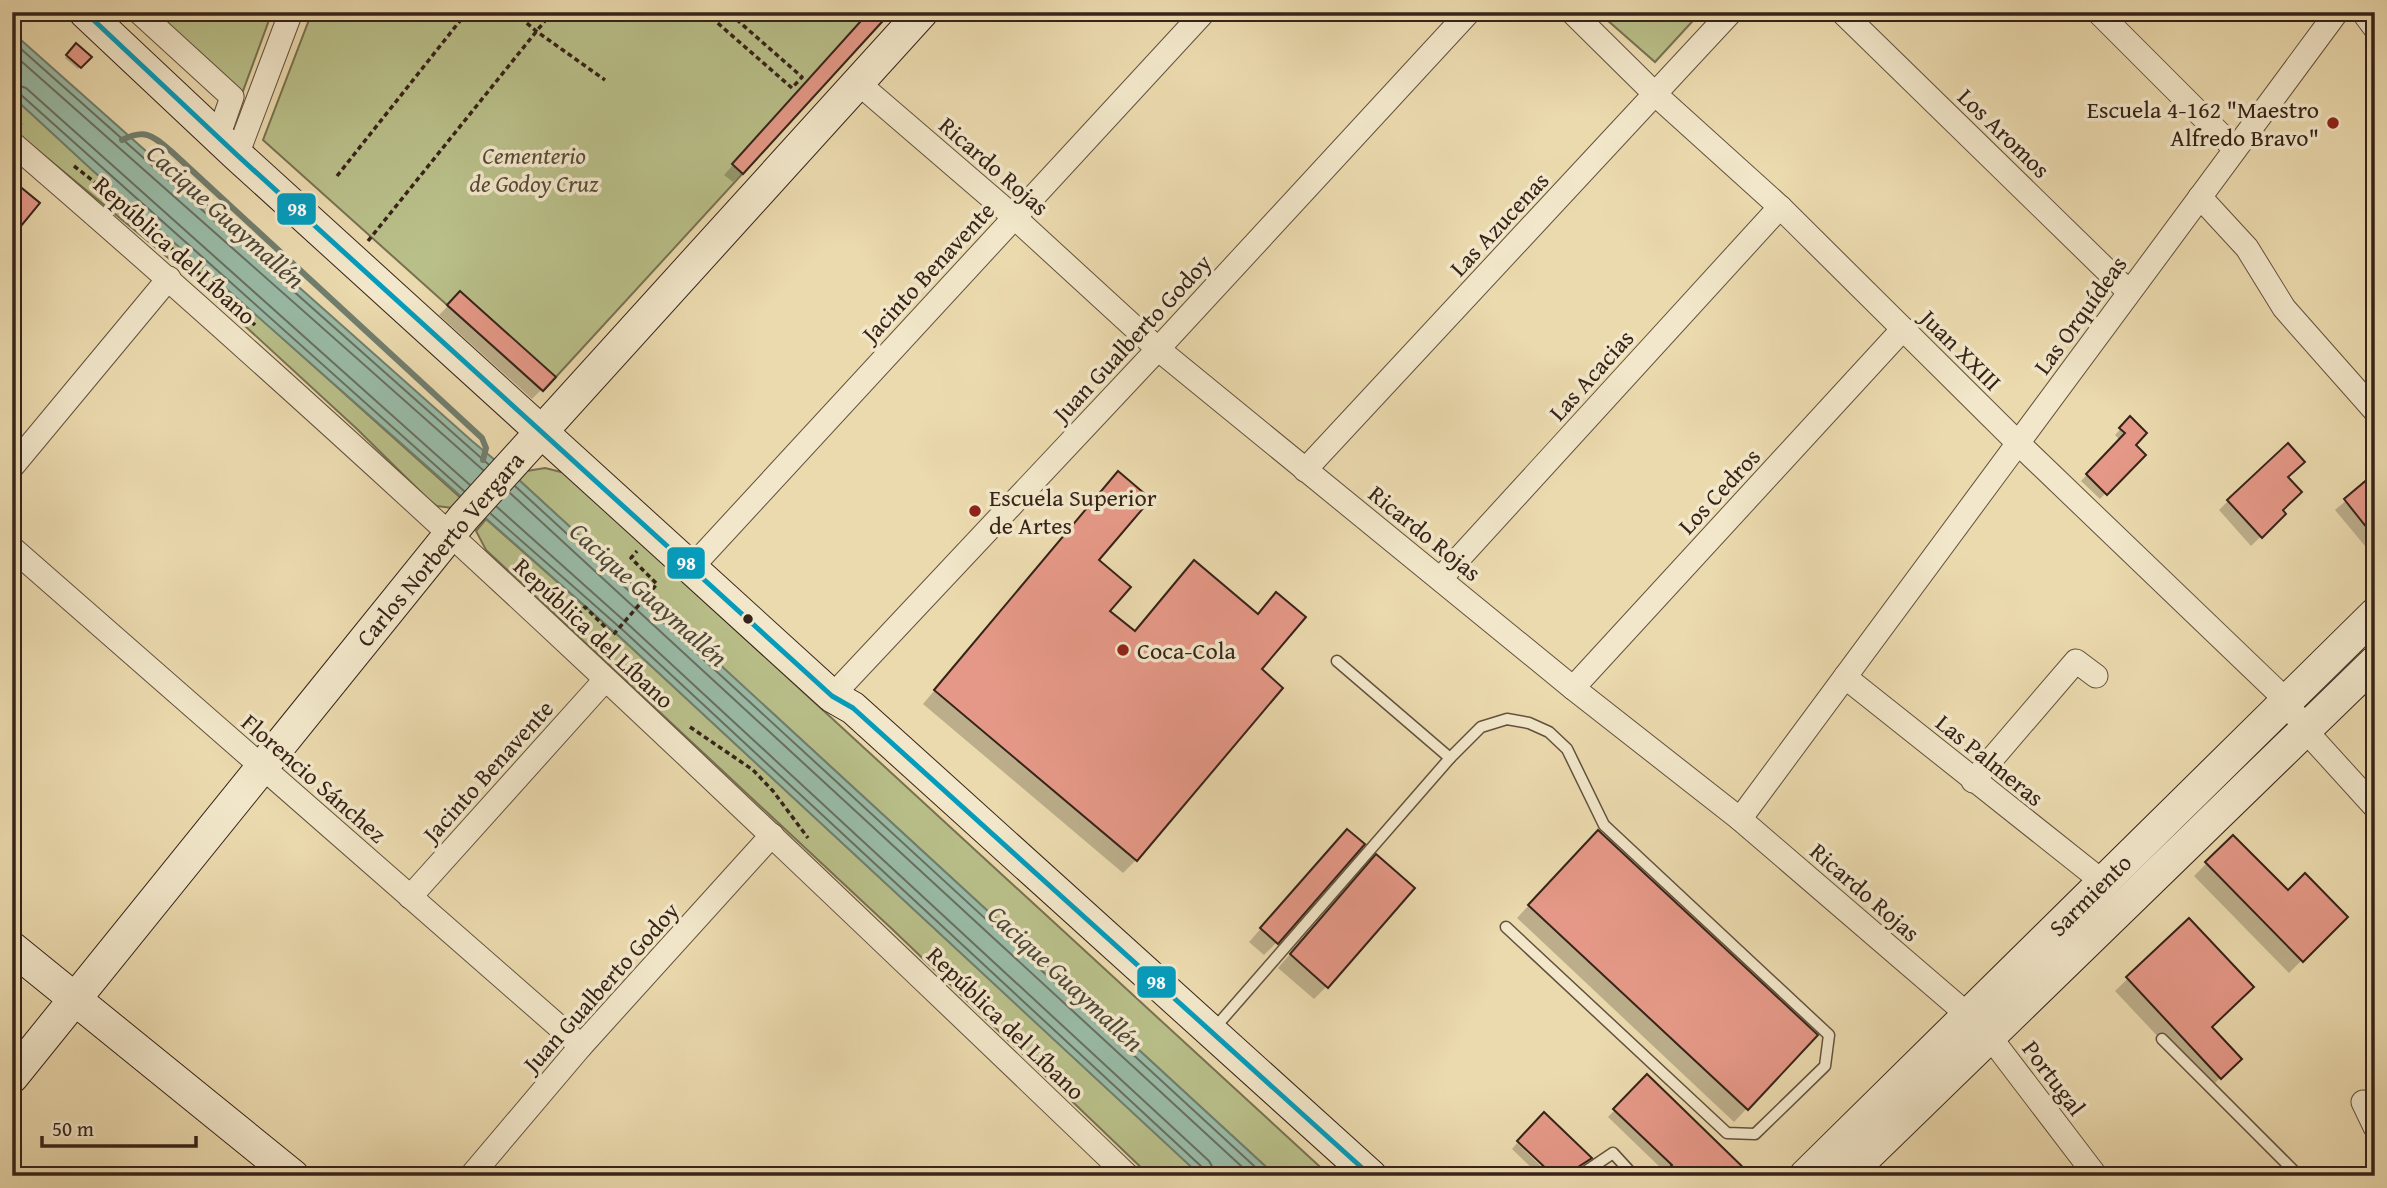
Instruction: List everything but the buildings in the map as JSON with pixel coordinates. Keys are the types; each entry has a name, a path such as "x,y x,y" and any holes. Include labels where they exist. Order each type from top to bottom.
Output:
{"main road":[{"path":"85,12 118,23 228,146 832,696 853,708 1371,1176"},
{"name":"Carlos Norberto Vergara","path":"12,1077 472,507 922,12"},
{"name":"Sarmiento","path":"1805,1176 2375,614"},
{"name":"Sarmiento","path":"1846,1176 2375,662"},
{"path":"832,696 844,718 1347,1176"},
{"path":"12,948 293,1176"}],"street":[{"path":"139,12 232,97 228,146"},
{"path":"228,146 291,12"},
{"name":"Jacinto Benavente","path":"691,568 1205,12"},
{"name":"Juan Gualberto Godoy","path":"832,696 1469,12"},
{"name":"Juan XXIII","path":"1572,12 1656,94 1780,207 2018,443 2287,701 2305,730 2375,807"},
{"name":"Las Azucenas","path":"1305,470 1731,12"},
{"name":"Los Aromos","path":"1842,12 2129,292"},
{"path":"2098,12 2235,149"},
{"name":"Las Orquídeas","path":"1740,819 2337,12"},
{"path":"2363,12 2375,28"},
{"name":"Ricardo Rojas","path":"857,82 1014,217 1158,349 1573,688 1740,819 1968,1015"},
{"name":"República del Líbano","path":"12,143 169,278 449,534 772,835 1128,1176"},
{"path":"2200,197 2247,248 2284,307 2375,411"},
{"name":"Las Acacias","path":"1441,578 1780,207"},
{"path":"12,467 169,278"},
{"name":"Los Cedros","path":"1573,688 1903,329"},
{"name":"Florencio Sánchez","path":"12,548 581,1046"},
{"path":"1973,781 2076,662 2096,676"},
{"name":"Las Palmeras","path":"1845,677 2103,883"},
{"name":"Jacinto Benavente","path":"410,897 606,680"},
{"name":"Juan Gualberto Godoy","path":"471,1176 581,1046 772,835"},
{"name":"Portugal","path":"1968,1015 1990,1037 2096,1176"},
{"path":"2363,1102 2375,1127"}],"lane":[{"path":"1337,661 1450,758"},
{"path":"1211,1032 1450,758 1481,727 1507,719 1530,723 1549,732 1567,749 1604,825 1829,1034 1825,1066 1755,1134 1727,1133 1507,928"},
{"path":"2162,1039 2299,1176"},
{"path":"1579,1176 1613,1153 1634,1176"}],"path":[{"path":"337,176 467,12"},
{"path":"514,12 536,32 605,80"},
{"path":"354,259 552,12"},
{"path":"705,12 792,88 802,78 727,12"},
{"path":"559,636 585,607 613,635 657,584"}],"green space":[{"path":"154,12 272,12 243,91 238,90"},
{"name":"Cementerio de Godoy Cruz","path":"312,12 891,12 543,391 263,140"},
{"path":"1598,12 1701,12 1655,62"},
{"path":"12,96 463,500 452,508 437,506 429,500 357,429 195,280 12,129"},
{"path":"545,468 565,473 1330,1176 1276,1176 519,480 527,471"},
{"path":"486,519 620,637 1202,1176 1150,1176 892,929 486,550 476,531"}],"water":[{"path":"12,32 519,480 1276,1176 1201,1176 620,637 92,170 12,96"}],"waterway":[{"name":"Cacique Guaymallén","path":"122,140 143,134 160,142 172,152 482,438 486,448 483,460"}],"transit line":[{"name":"98","path":"85,12 237,155 832,696 853,708 1371,1176"}],"place":[{"name":"Escuela 4-162 \"Maestro Alfredo Bravo\"","path":"2333,123"},
{"name":"Escuela Superior de Artes","path":"975,511"},
{"name":"Coca-Cola","path":"1123,650"}]}
